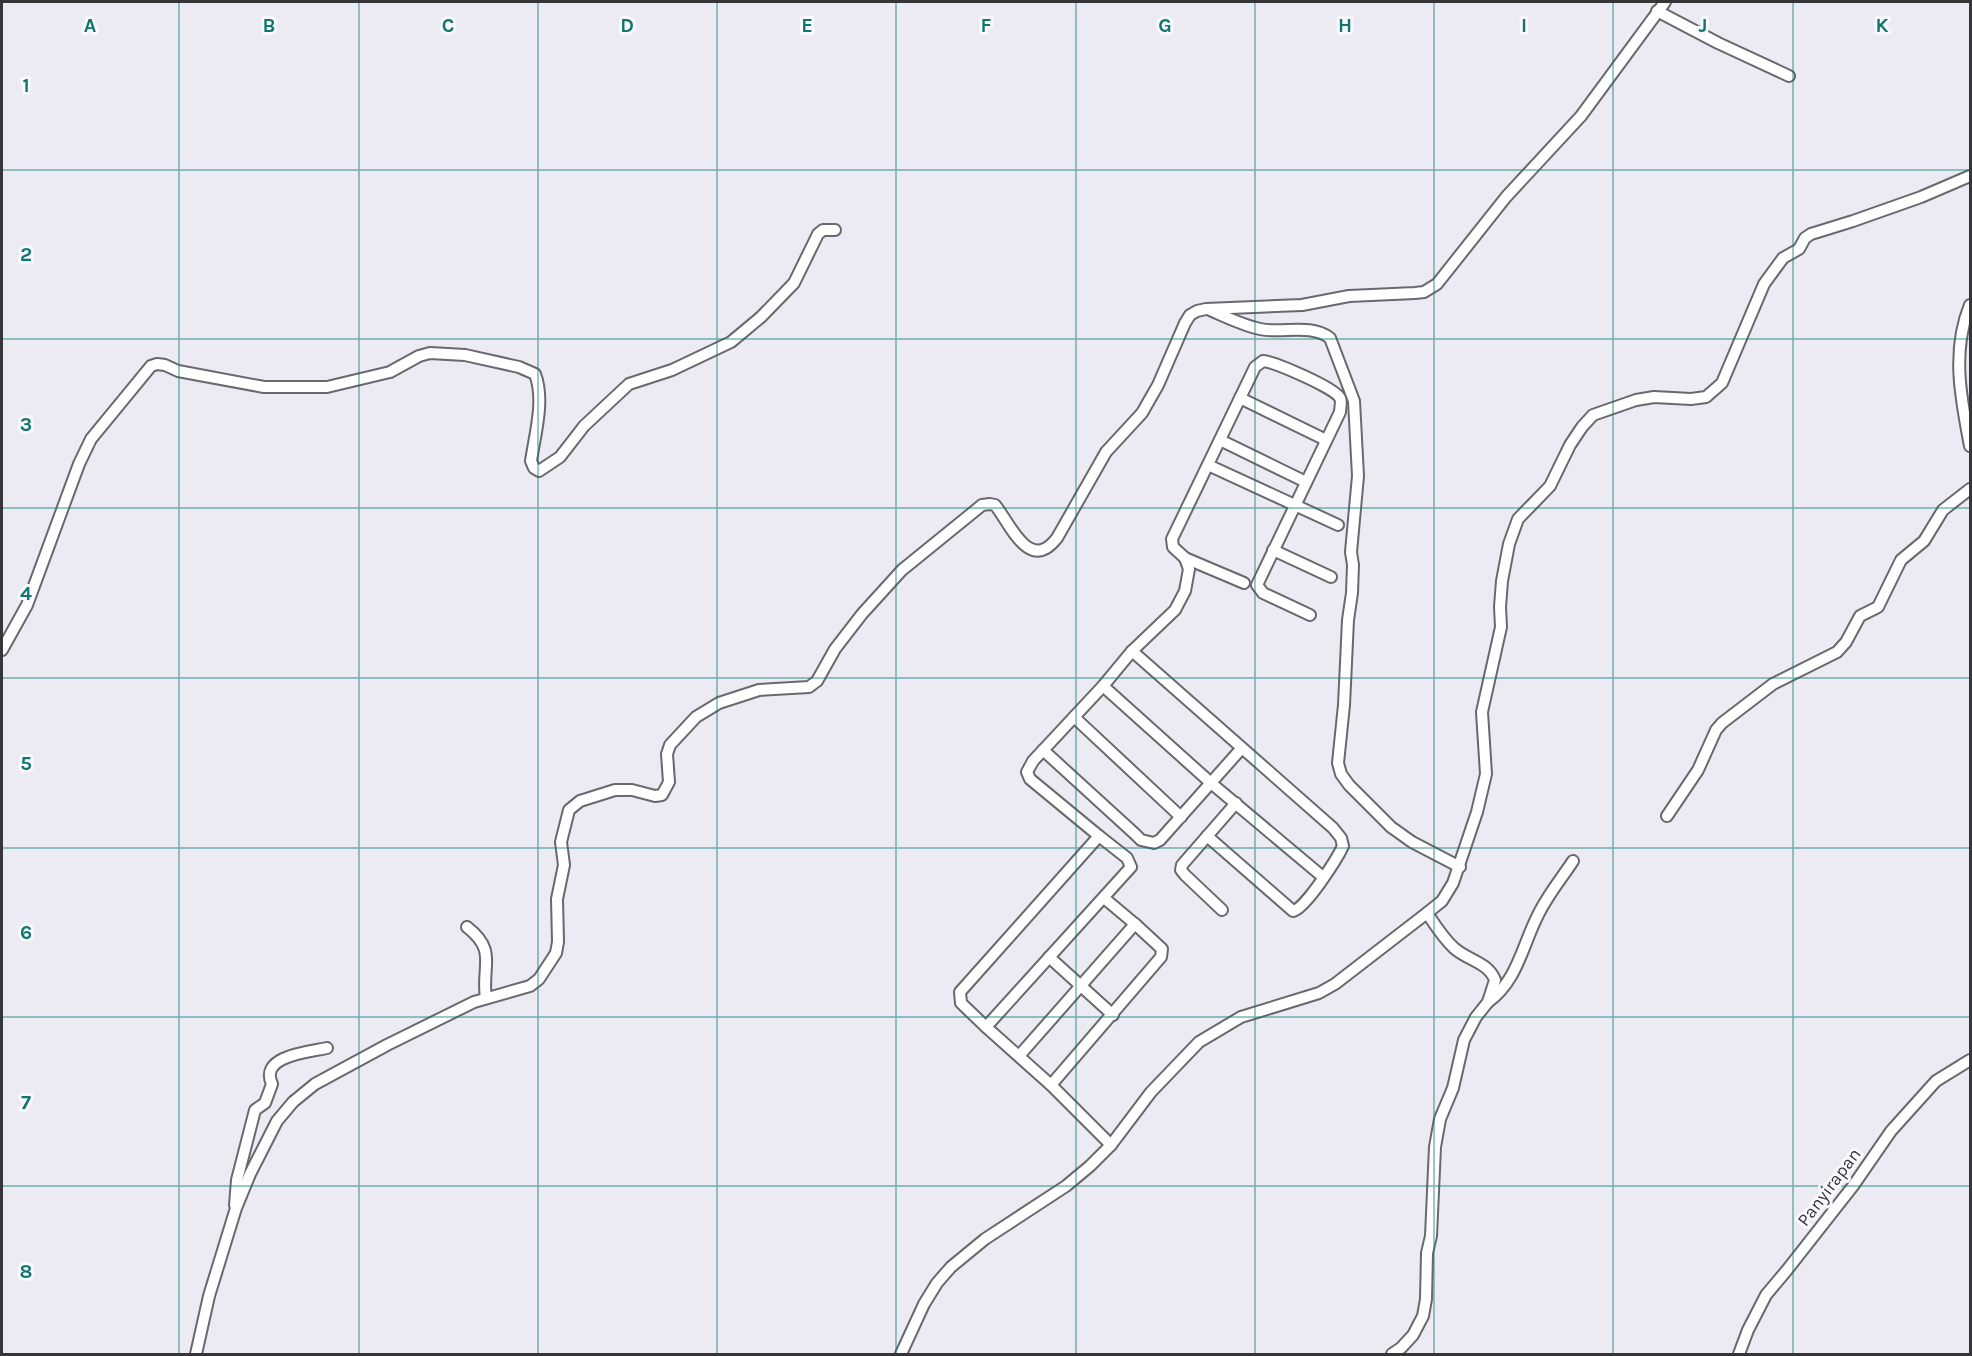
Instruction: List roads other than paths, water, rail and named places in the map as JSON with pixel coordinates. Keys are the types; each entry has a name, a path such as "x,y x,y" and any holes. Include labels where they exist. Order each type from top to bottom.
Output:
{"street":[{"path":"196,1354 209,1296 236,1208 250,1174 278,1121 306,1090 387,1045 486,998 530,986 539,979 556,953 557,899 564,865 561,842 567,813 571,806 615,790 662,795 669,782 667,754 670,746 696,717 719,703 759,690 809,687 816,681 835,649 862,614 902,570 982,505 995,505 1018,539 1029,549 1041,550 1049,547 1106,452 1142,413 1190,315 1197,311 1302,305 1349,296 1415,293 1431,288 1443,279 1506,197 1581,116 1665,2"},
{"path":"1657,11 1789,76"},
{"path":"901,1354 924,1304 937,1283 951,1267 985,1239 1066,1186 1090,1166 1112,1144 1151,1092 1199,1042 1241,1017 1310,996 1335,984 1442,901 1448,893 1460,867 1486,774 1482,712 1501,627 1502,581 1509,544 1518,519 1550,486 1570,445 1582,427 1593,415 1636,400 1654,397 1691,399 1706,397 1722,383 1764,284 1783,258 1799,249 1805,238 1921,197 1971,176"},
{"path":"2,650 27,605 79,464 91,439 151,366 165,365 178,371 264,387 327,387 390,372 419,356 430,353 465,355 519,367 535,374 537,380 538,410 531,461 534,468 539,471 560,457 584,426 629,384 672,370 731,342 768,311 794,284 818,234 823,230 835,230"},
{"path":"1971,305 1960,339 1959,372 1960,395 1971,446"},
{"path":"1210,310 1234,321 1262,329 1309,330 1330,338 1354,401 1358,476 1351,552 1352,593 1348,620 1344,712 1338,763 1341,774 1348,785 1391,827 1412,842 1460,867"},
{"path":"1244,583 1185,558 1173,547 1172,538 1257,364 1263,361 1282,365 1330,389 1340,398 1340,412 1257,585 1268,596 1310,615"},
{"path":"1240,398 1326,440"},
{"path":"1220,440 1306,482"},
{"path":"1208,465 1338,525"},
{"path":"1667,816 1698,770 1716,730 1722,723 1773,684 1837,652 1846,642 1860,616 1878,607 1901,560 1924,541 1942,510 1971,489"},
{"path":"1273,550 1331,577"},
{"path":"986,1027 1131,867 1127,858 1027,776 1033,761 1132,651 1170,616 1179,604 1189,579 1189,569 1185,558"},
{"path":"1132,651 1333,828 1343,841 1341,850 1302,907 1293,911 1207,836"},
{"path":"1102,686 1211,783 1323,877"},
{"path":"1074,717 1181,817"},
{"path":"1043,750 1142,840 1155,843 1242,749"},
{"path":"1222,910 1182,870 1186,859 1236,804"},
{"path":"1099,836 960,992 961,1003 1112,1144"},
{"path":"1392,1354 1413,1335 1423,1316 1426,1299 1427,1253 1431,1236 1435,1148 1440,1119 1453,1088 1464,1040 1469,1028 1488,1002 1498,995 1510,980 1538,914 1573,861"},
{"path":"1051,1085 1113,1015 1162,954 1162,949 1104,898"},
{"path":"1427,913 1454,949 1484,966 1492,975 1494,980 1488,1002"},
{"path":"1019,1056 1135,924"},
{"path":"467,927 479,938 487,954 484,983 486,998"},
{"path":"1049,957 1113,1015"},
{"path":"236,1208 234,1194 237,1180 255,1110 265,1103 272,1084 268,1076 270,1069 284,1057 327,1048"},
{"name":"Panyirapan","path":"1739,1354 1748,1330 1766,1295 1853,1186 1891,1131 1936,1081 1971,1060"}]}
